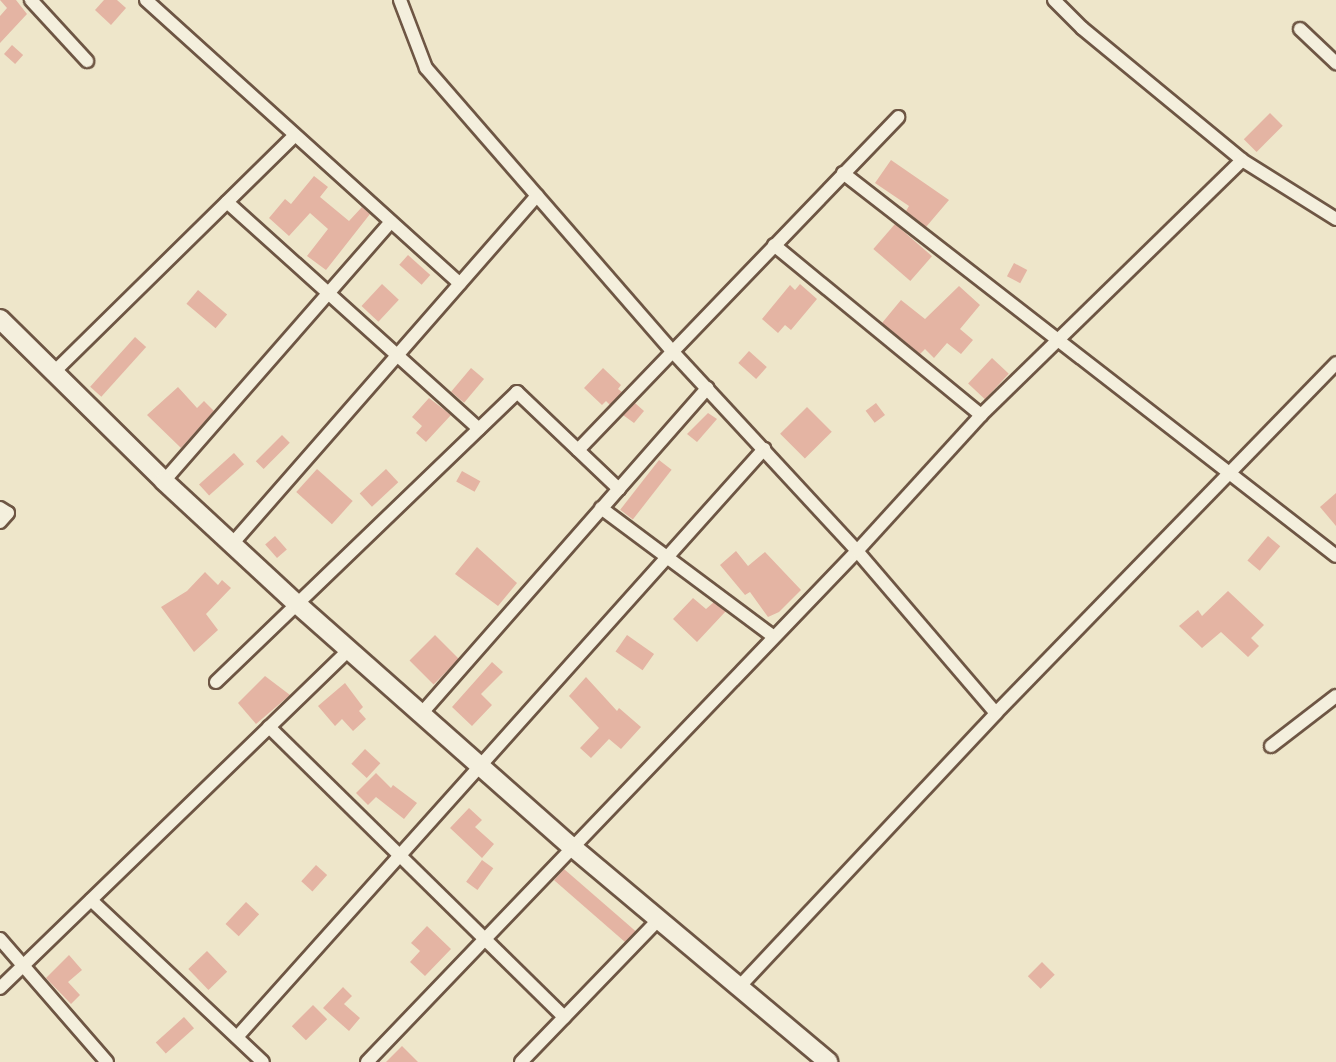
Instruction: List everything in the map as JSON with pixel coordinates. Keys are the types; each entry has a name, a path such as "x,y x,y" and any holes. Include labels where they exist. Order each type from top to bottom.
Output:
{"main road":[{"path":"0,319 164,481 297,604 571,846 828,1062"}],"street":[{"path":"31,0 87,61"},
{"path":"146,0 460,284"},
{"path":"400,0 426,68 672,351 857,551 996,713"},
{"path":"1054,0 1082,28 1242,160 1336,219"},
{"path":"1300,29 1336,63"},
{"path":"578,450 898,117"},
{"path":"53,373 295,135"},
{"path":"367,1062 571,846 857,551 981,415 1242,160"},
{"path":"843,173 1336,556"},
{"path":"232,544 537,196"},
{"path":"227,202 399,354 478,429"},
{"path":"164,481 391,222"},
{"path":"774,245 981,415"},
{"path":"740,986 996,713 1336,363"},
{"path":"421,714 706,388"},
{"path":"216,682 517,392 619,489"},
{"path":"237,1037 764,449"},
{"path":"0,508 8,513 0,522"},
{"path":"602,508 773,636"},
{"path":"0,987 349,650"},
{"path":"1271,746 1336,696"},
{"path":"269,727 564,1017"},
{"path":"91,900 263,1062"},
{"path":"521,1062 659,919"},
{"path":"0,939 107,1062"}],"building":[{"path":"0,0 16,0 27,14 0,43 0,16 7,8"},
{"path":"104,0 117,0 126,8 111,25 95,10"},
{"path":"12,45 23,55 15,64 4,54"},
{"path":"1270,113 1283,126 1257,152 1244,139"},
{"path":"891,160 949,200 926,227 906,211 909,206 875,183"},
{"path":"314,176 328,187 320,197 349,221 362,207 370,214 326,270 307,256 328,229 310,213 289,236 269,218 285,199 291,204"},
{"path":"895,224 932,256 910,281 873,249"},
{"path":"408,255 430,275 422,285 399,265"},
{"path":"1014,263 1027,270 1020,283 1007,276"},
{"path":"382,284 399,300 378,322 362,306"},
{"path":"800,284 817,299 791,330 785,325 778,333 762,319 790,285 795,290"},
{"path":"959,286 980,305 960,329 973,340 961,354 947,343 934,358 925,349 920,354 882,323 901,300 925,319"},
{"path":"198,290 227,314 216,328 186,304"},
{"path":"135,337 146,347 101,397 90,387"},
{"path":"749,351 767,367 756,379 738,363"},
{"path":"992,358 1009,374 985,399 968,384"},
{"path":"471,368 484,379 464,403 451,392"},
{"path":"603,368 621,385 618,389 622,392 610,405 606,401 602,405 584,388"},
{"path":"178,387 197,408 204,401 214,411 181,448 147,415"},
{"path":"429,398 451,415 426,442 416,433 422,426 412,417"},
{"path":"635,403 644,411 634,423 623,415"},
{"path":"876,403 885,415 875,423 866,411"},
{"path":"807,407 832,432 805,459 780,434"},
{"path":"708,413 717,419 697,442 687,434"},
{"path":"282,435 290,443 264,469 256,461"},
{"path":"234,453 244,464 209,496 199,484"},
{"path":"659,460 672,470 633,519 620,510"},
{"path":"317,469 353,501 332,524 296,492"},
{"path":"386,469 398,482 372,507 360,494"},
{"path":"462,471 480,481 475,492 456,481"},
{"path":"1336,493 1336,526 1320,507"},
{"path":"275,536 287,550 277,558 265,545"},
{"path":"1268,536 1280,546 1260,571 1247,561"},
{"path":"477,547 517,583 498,606 455,574"},
{"path":"736,551 748,566 765,552 801,590 779,612 768,617 750,592 745,595 720,565"},
{"path":"205,572 218,585 222,580 231,588 206,614 218,630 194,652 161,607 187,591"},
{"path":"1228,591 1264,625 1251,638 1259,646 1248,657 1221,632 1202,648 1179,626 1198,610 1202,616"},
{"path":"693,598 706,609 714,602 726,611 697,642 673,619"},
{"path":"435,635 459,659 434,684 410,660"},
{"path":"627,635 654,654 643,670 616,651"},
{"path":"492,662 503,672 481,694 492,705 472,726 452,707"},
{"path":"265,676 290,695 256,724 238,703"},
{"path":"586,677 617,711 619,708 641,727 621,749 609,739 591,758 580,748 599,728 569,696"},
{"path":"345,683 363,707 359,711 366,719 353,731 342,719 335,726 318,706"},
{"path":"365,749 380,763 367,778 351,764"},
{"path":"376,773 391,788 393,785 417,803 404,819 376,797 368,805 356,793"},
{"path":"469,808 482,820 475,827 494,844 482,858 450,828"},
{"path":"482,860 493,868 477,890 466,882"},
{"path":"316,865 327,875 312,891 301,881"},
{"path":"564,869 636,931 626,943 554,880"},
{"path":"246,902 259,914 239,936 226,924"},
{"path":"427,926 451,949 425,976 410,962 420,951 411,943"},
{"path":"207,951 227,972 208,990 188,969"},
{"path":"69,955 82,970 68,982 80,995 71,1004 46,978"},
{"path":"1042,962 1055,975 1041,989 1028,976"},
{"path":"343,987 352,996 344,1004 360,1018 349,1031 323,1008"},
{"path":"313,1005 327,1019 306,1040 292,1026"},
{"path":"184,1017 194,1028 166,1054 156,1042"},
{"path":"402,1046 418,1062 386,1062"}]}
